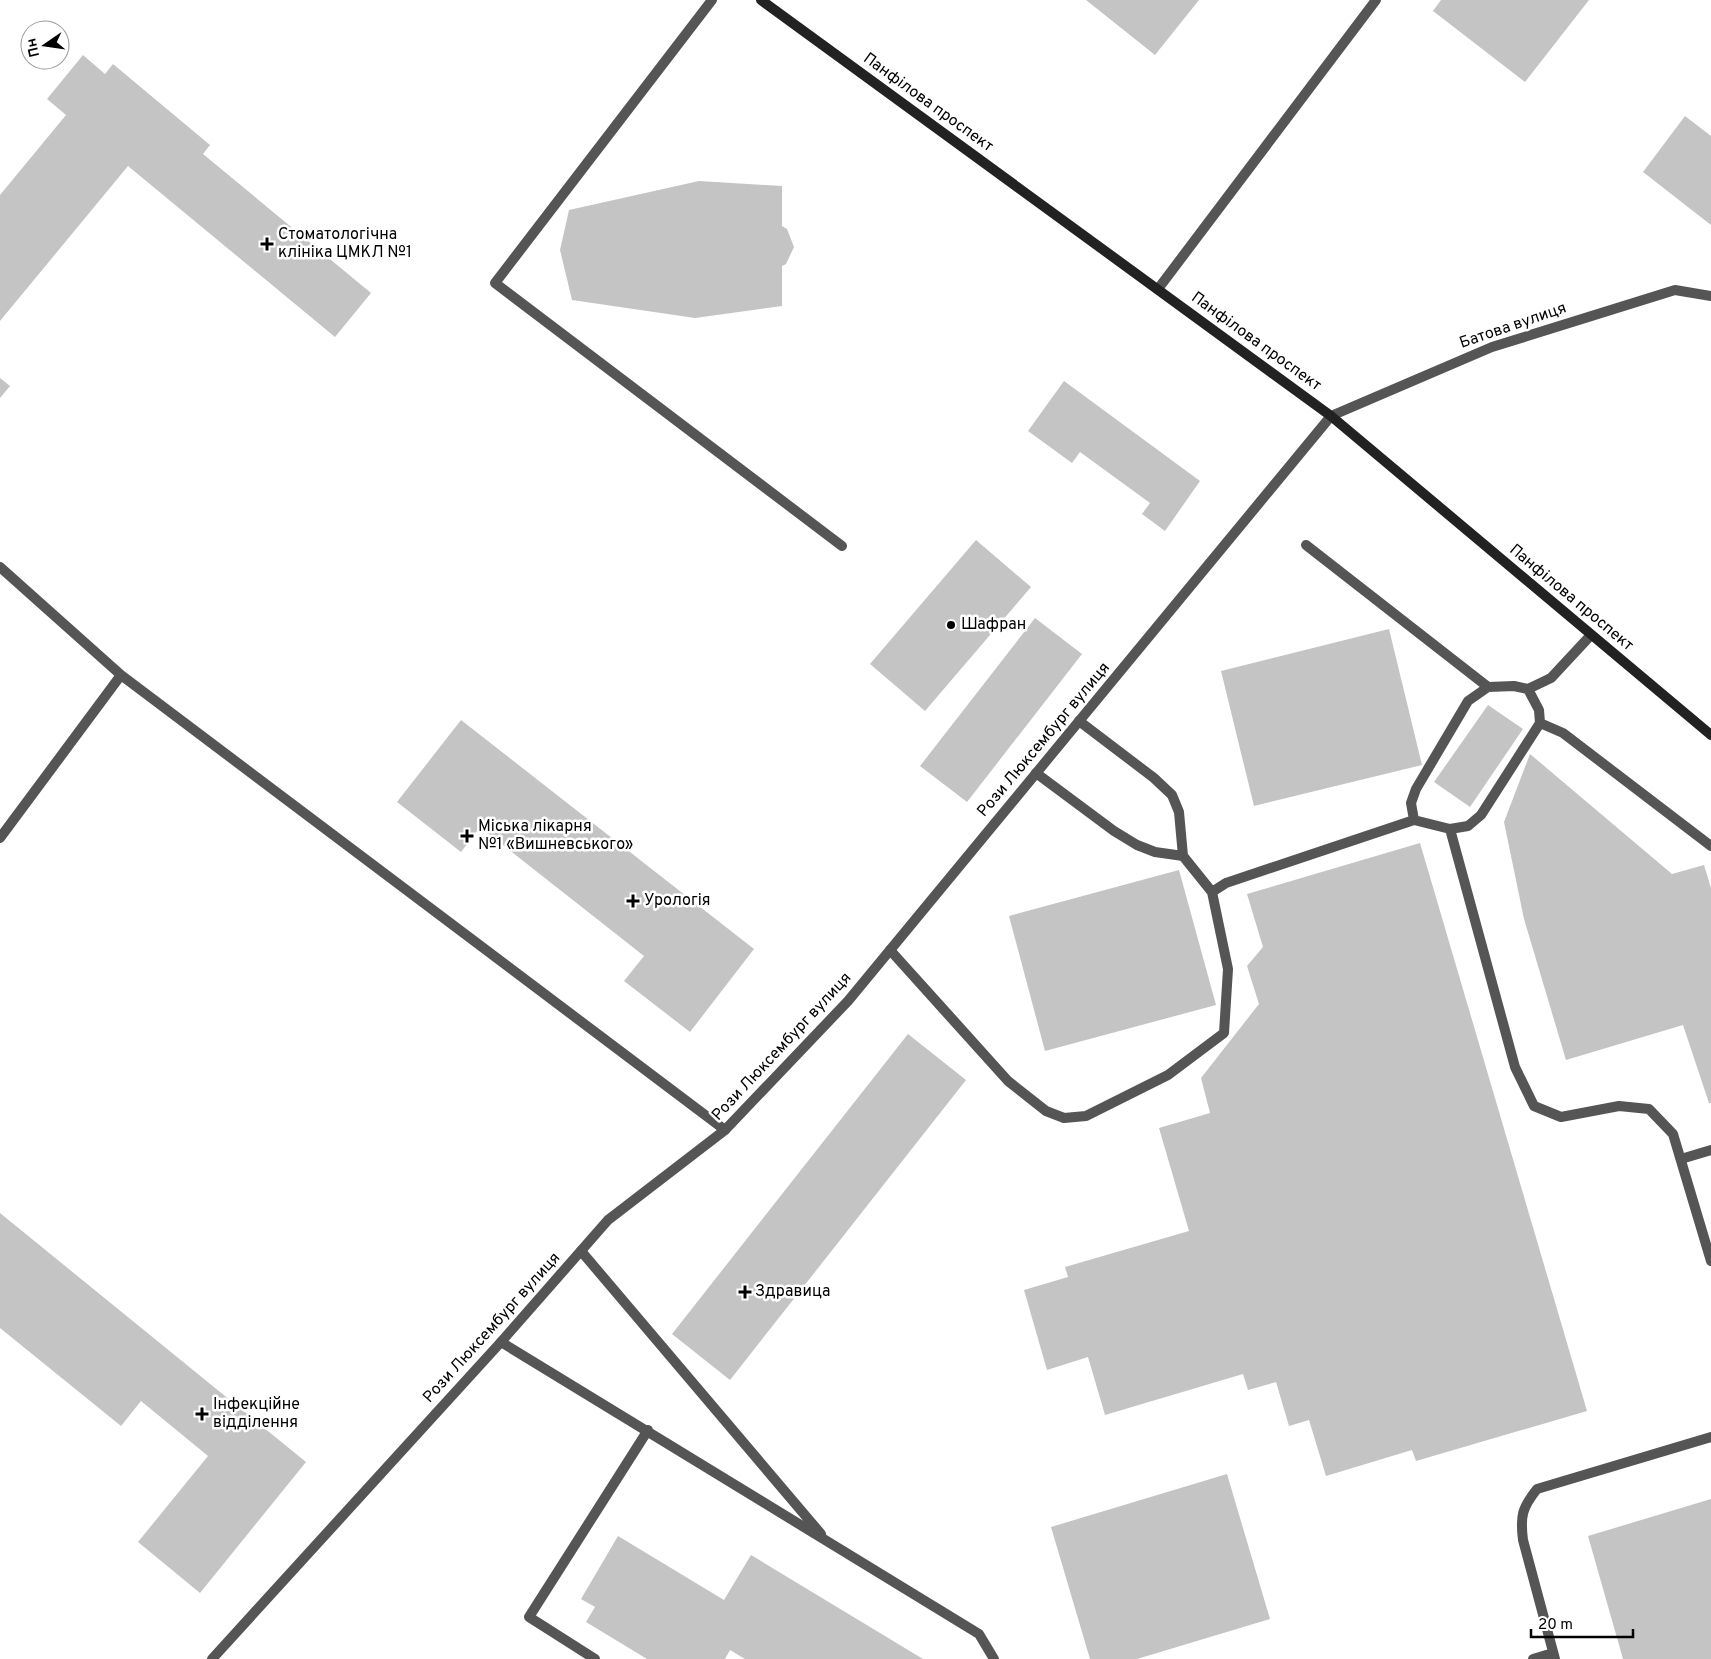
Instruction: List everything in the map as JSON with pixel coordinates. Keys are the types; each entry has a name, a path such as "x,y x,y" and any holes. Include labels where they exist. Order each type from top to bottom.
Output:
{"main road":[{"name":"Панфілова проспект","path":"761,0 1331,416 1711,736"}],"street":[{"path":"712,0 495,283 842,546"},
{"path":"1158,289 1376,0"},
{"name":"Батова вулиця","path":"1331,416 1492,347 1675,290 1711,296"},
{"name":"Рози Люксембург вулиця","path":"212,1659 501,1342 608,1220 725,1130 848,1001 1331,416"},
{"path":"1306,545 1488,687"},
{"path":"0,567 121,675 725,1130"},
{"path":"1414,820 1411,803 1416,789 1468,701 1488,687 1514,686 1528,689 1552,678 1591,635"},
{"path":"0,838 121,675"},
{"path":"1212,892 1226,884 1414,820 1450,829 1468,826 1481,815 1540,723 1539,710 1528,689"},
{"path":"890,950 1008,1081 1046,1111 1064,1118 1086,1116 1168,1075 1224,1033 1228,969 1212,892 1183,856 1180,812 1172,795 1154,778 1079,721"},
{"path":"1540,723 1563,732 1711,846"},
{"path":"1036,773 1114,831 1137,845 1155,852 1183,856"},
{"path":"1450,829 1515,1067 1534,1106 1561,1117 1619,1106 1649,1109 1673,1134 1711,1261"},
{"path":"1681,1159 1711,1150"},
{"path":"581,1251 827,1540"},
{"path":"501,1342 648,1430 979,1634 994,1659"},
{"path":"595,1659 529,1618 648,1430"},
{"path":"1533,1659 1554,1656 1523,1540 1521,1522 1526,1502 1537,1490 1711,1437"}],"building":[{"path":"1086,0 1199,0 1155,55"},
{"path":"1441,0 1589,0 1525,82 1433,11"},
{"name":"Стоматологічна клініка ЦМКЛ №1","path":"83,55 105,74 113,64 210,145 203,154 371,293 335,337 128,166 0,321 0,195 66,115 47,99"},
{"path":"1685,116 1711,136 1711,225 1643,172"},
{"path":"699,181 782,186 782,226 787,229 794,247 786,264 782,266 782,306 695,318 572,300 560,250 569,210"},
{"path":"0,378 10,386 0,398"},
{"path":"1064,381 1200,481 1165,531 1142,514 1150,503 1080,452 1072,463 1028,431"},
{"name":"Шафран","path":"976,540 1031,587 925,711 870,664"},
{"path":"1035,618 1082,654 967,802 920,766"},
{"path":"1389,629 1422,765 1254,806 1221,671"},
{"path":"1488,705 1523,729 1470,807 1434,782"},
{"name":"Урологія","path":"461,720 754,949 690,1032 624,981 644,956 480,827 461,852 397,802"},
{"path":"1530,754 1672,874 1704,865 1711,888 1711,1103 1709,1103 1683,1025 1566,1060 1524,919 1504,822"},
{"path":"1420,843 1587,1411 1416,1461 1412,1450 1326,1476 1309,1420 1289,1426 1276,1382 1248,1390 1243,1374 1105,1415 1088,1357 1047,1370 1024,1290 1068,1277 1065,1267 1189,1231 1159,1128 1210,1113 1201,1078 1259,1004 1247,966 1263,947 1247,894"},
{"path":"1179,870 1216,1005 1045,1051 1009,916"},
{"path":"908,1034 966,1080 730,1380 672,1334"},
{"name":"Інфекційне відділення","path":"0,1213 306,1462 200,1593 138,1542 208,1456 141,1401 121,1426 0,1328"},
{"path":"1227,1474 1270,1619 1137,1659 1090,1659 1051,1527"},
{"path":"1711,1499 1711,1659 1623,1659 1588,1536"},
{"path":"618,1536 724,1600 751,1555 923,1659 745,1659 730,1650 725,1659 647,1659 586,1622 595,1607 581,1599"}],"place":[{"name":"Стоматологічна клініка ЦМКЛ №1","path":"267,244"},
{"name":"Шафран","path":"951,625"},
{"name":"Міська лікарня №1 «Вишневського»","path":"467,836"},
{"name":"Урологія","path":"633,901"},
{"name":"Здравица","path":"745,1292"},
{"name":"Інфекційне відділення","path":"202,1414"}]}
